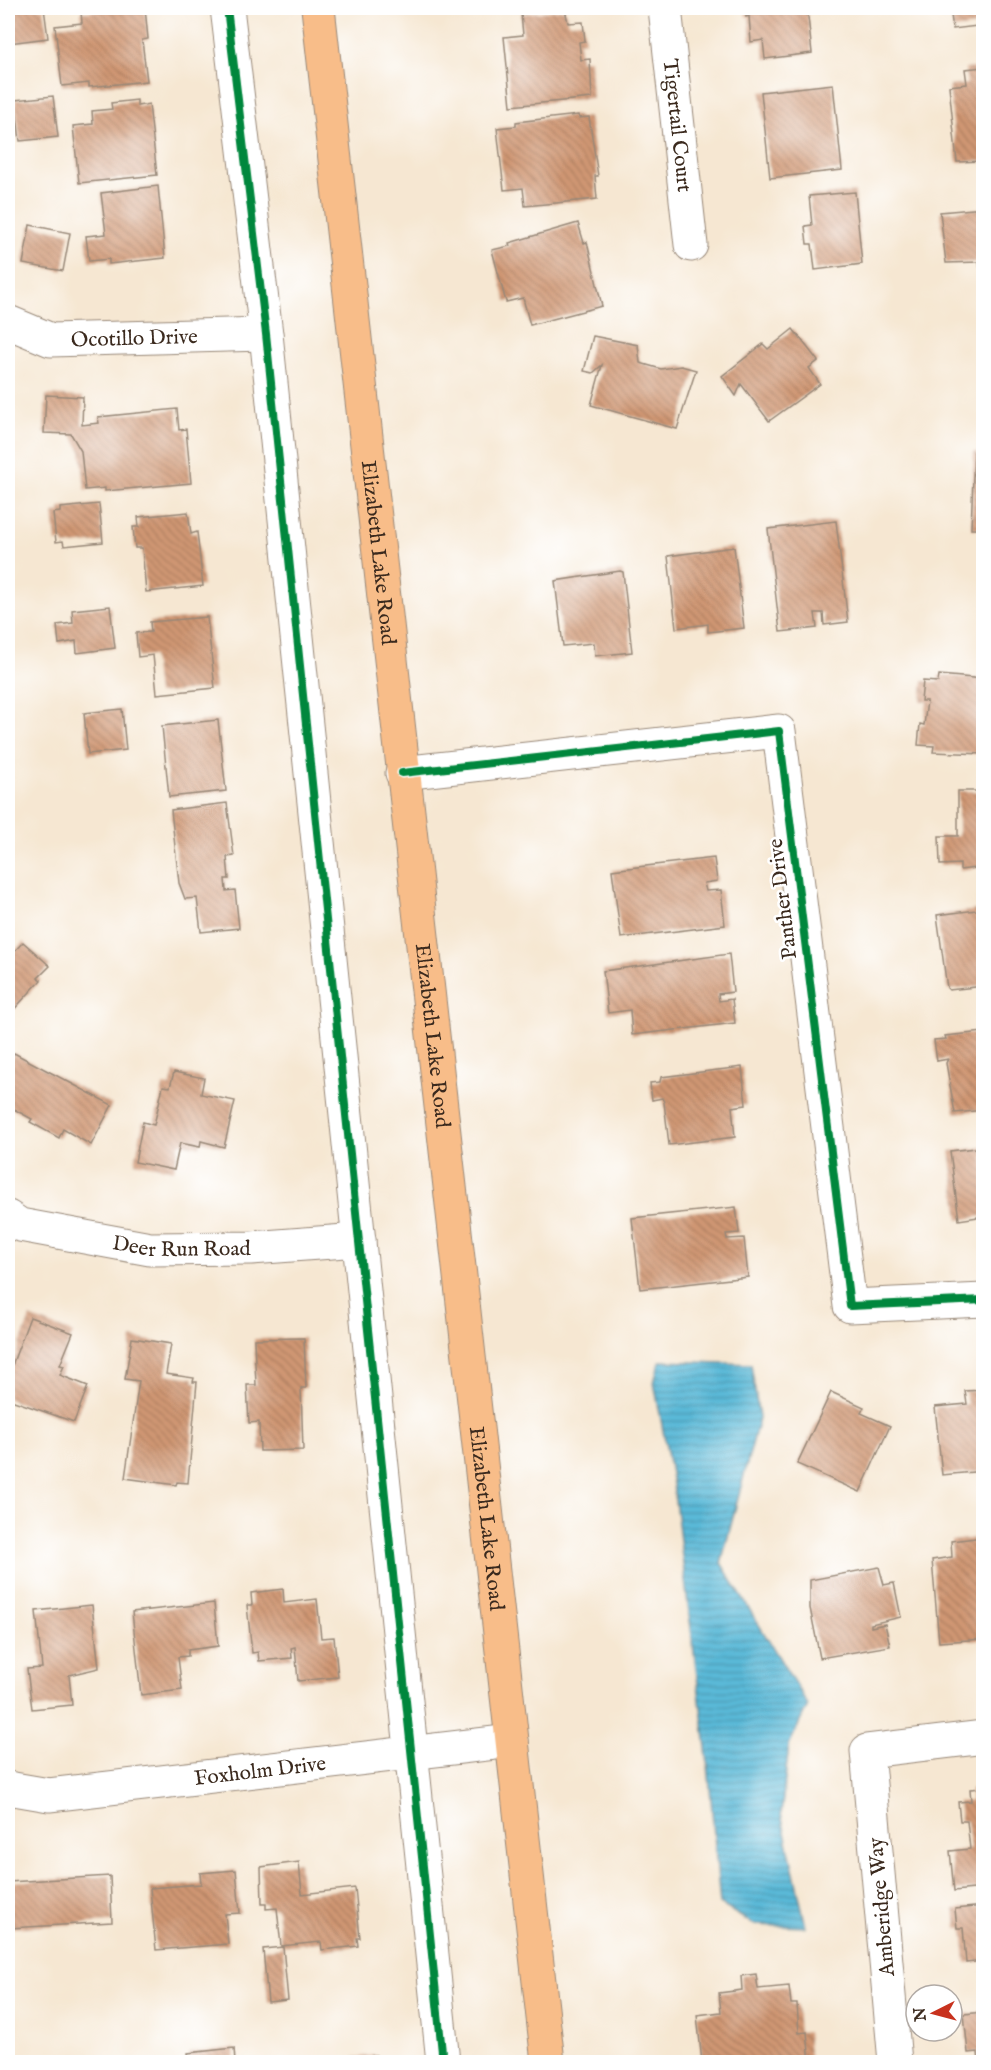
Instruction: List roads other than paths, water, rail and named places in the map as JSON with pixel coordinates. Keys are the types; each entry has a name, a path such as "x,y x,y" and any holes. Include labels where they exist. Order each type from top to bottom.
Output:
{"main road":[{"name":"Elizabeth Lake Road","path":"318,8 548,2062"}],"street":[{"path":"227,8 266,334 443,2062"},
{"name":"Tigertail Court","path":"665,8 691,245"},
{"name":"Ocotillo Drive","path":"8,322 51,340 266,334"},
{"name":"Panther Drive","path":"402,773 779,731 850,1306 984,1300"},
{"name":"Deer Run Road","path":"8,1217 20,1226 150,1249 251,1248 359,1240"},
{"name":"Amberidge Way","path":"895,2062 867,1751 984,1737"},
{"name":"Foxholm Drive","path":"8,1788 49,1795 512,1741"}],"water":[{"path":"660,1361 751,1364 759,1418 721,1563 808,1705 789,1745 781,1814 806,1927 755,1925 720,1904 708,1764 673,1484 654,1382"}]}
